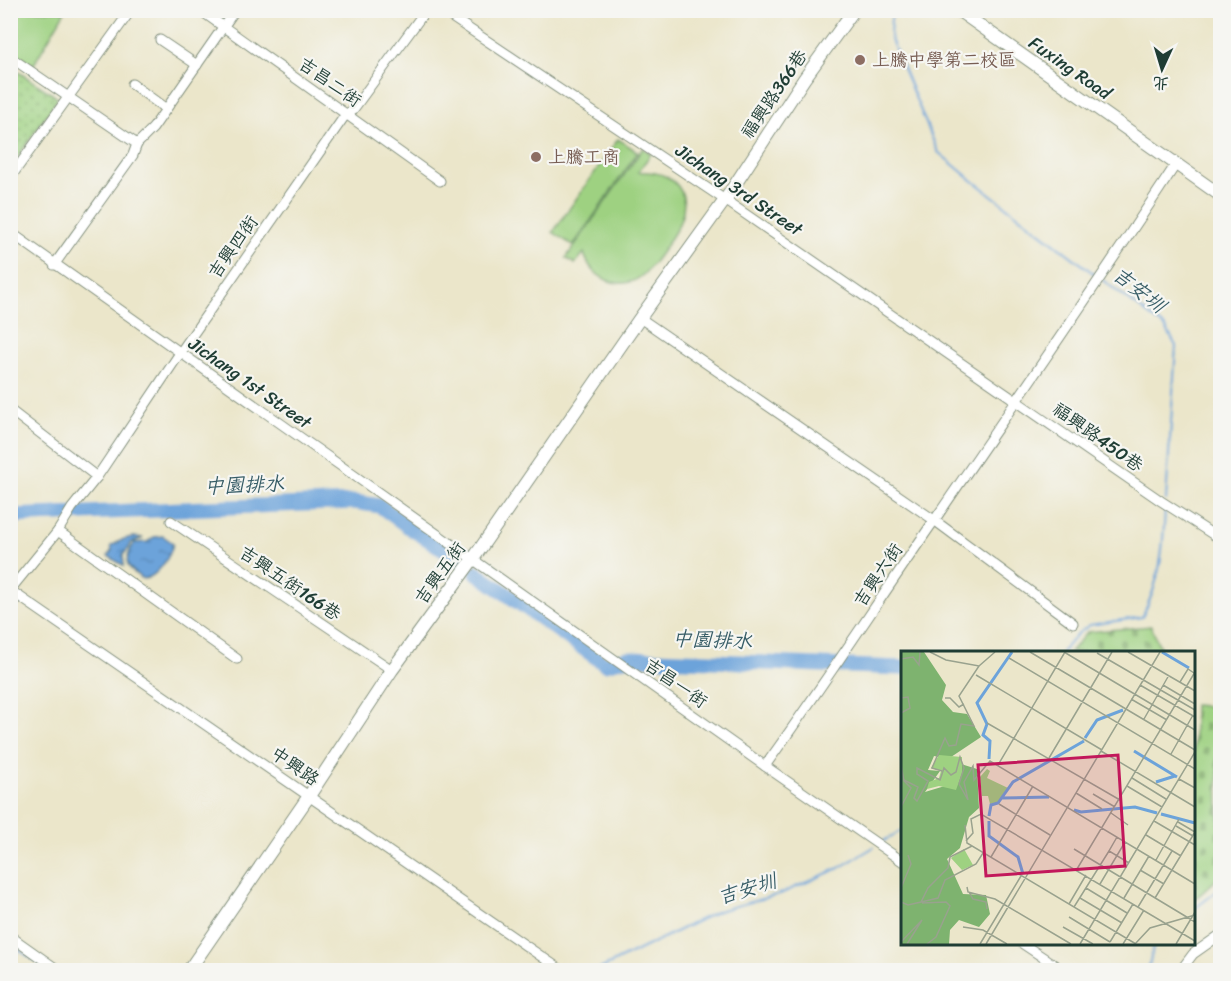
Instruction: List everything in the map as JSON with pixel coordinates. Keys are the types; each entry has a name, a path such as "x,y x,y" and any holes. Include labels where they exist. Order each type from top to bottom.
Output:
{"street":[{"path":"10,178 131,10"},
{"name":"吉昌二街","path":"200,10 440,181"},
{"path":"54,265 133,155 137,144 153,128 235,10"},
{"name":"吉興四街","path":"56,533 72,508 97,477 346,114 352,111 426,10"},
{"name":"Jichang 3rd Street","path":"441,10 725,200 1017,400"},
{"name":"福興路366巷","path":"725,200 804,80 854,10"},
{"name":"Fuxing Road","path":"958,10 1221,195"},
{"path":"160,40 197,65"},
{"path":"10,57 137,144"},
{"path":"132,84 166,109"},
{"name":"吉興六街","path":"765,766 838,664 934,520 1106,272 1176,164"},
{"name":"吉興五街","path":"189,970 309,796 392,670 725,200"},
{"name":"Jichang 1st Street","path":"10,232 472,559"},
{"path":"640,318 934,520 1073,622"},
{"name":"福興路450巷","path":"1017,400 1161,501 1221,539"},
{"path":"10,410 97,477"},
{"name":"吉興五街166巷","path":"171,521 392,670"},
{"path":"10,590 56,533 237,659"},
{"name":"吉昌一街","path":"472,559 901,860"},
{"name":"中興路","path":"10,590 561,970"},
{"path":"1181,970 1194,954 1221,935"},
{"path":"10,936 58,970"},
{"path":"1024,945 1058,970"}],"green space":[{"path":"11,10 65,11 33,66 11,50"},
{"path":"11,67 58,98 11,167"},
{"path":"618,139 638,152 573,246 553,232"},
{"path":"643,148 651,154 638,172 658,174 674,182 680,189 684,207 675,231 645,273 628,283 618,283 601,277 588,262 584,253 575,264 566,258"},
{"path":"1151,626 1162,651 1071,651 1087,632"},
{"path":"1195,705 1217,707 1220,870 1217,879 1195,899"}],"water":[{"path":"163,536 173,543 169,554 158,571 143,579 128,564 130,550 134,543 147,542 154,537"},
{"path":"133,537 143,538 130,543 123,555 124,566 108,556 112,550 111,546"}],"waterway":[{"name":"吉安圳","path":"896,10 891,19 890,37 938,152 1097,276"},
{"name":"吉安圳","path":"1101,279 1166,328 1176,346 1166,500"},
{"name":"中園排水","path":"10,516 354,502 380,506 462,561"},
{"name":"吉安圳","path":"1063,651 1077,634 1090,625 1142,617 1160,564 1165,509"},
{"name":"中園排水","path":"477,573 605,664 628,658 901,668"},
{"name":"吉安圳","path":"882,842 901,831"},
{"name":"吉安圳","path":"598,970 718,911 780,894 839,868 874,847"},
{"path":"1195,908 1220,889"},
{"path":"10,944 49,970"},
{"path":"1148,970 1154,945"}],"place":[{"name":"上騰中學第二校區","path":"860,60"},
{"name":"上騰工商","path":"536,157"}]}
